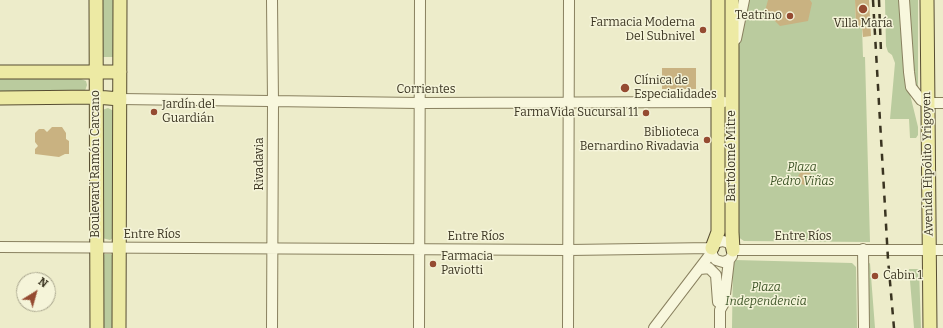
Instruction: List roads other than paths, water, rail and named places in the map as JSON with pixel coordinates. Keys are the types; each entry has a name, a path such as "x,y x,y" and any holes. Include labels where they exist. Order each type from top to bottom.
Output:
{"main road":[{"name":"Boulevard Ramón Carcano","path":"96,0 97,328"},
{"name":"Boulevard Ramón Carcano","path":"119,328 120,0"},
{"name":"Bartolomé Mitre","path":"712,250 718,232 718,0"},
{"name":"Bartolomé Mitre","path":"731,255 732,0"},
{"name":"Avenida Hipólito Yrigoyen","path":"927,0 930,328"},
{"path":"0,72 120,72"},
{"path":"0,98 96,97 120,99"}],"street":[{"name":"Rivadavia","path":"272,0 272,328"},
{"path":"419,328 420,0"},
{"path":"568,328 569,0"},
{"path":"732,59 744,0"},
{"path":"904,0 910,83 921,100 927,103 943,103"},
{"name":"Corrientes","path":"120,99 419,103 732,102"},
{"name":"Entre Ríos","path":"0,248 712,250 716,243 723,241 731,245 731,255 863,249 943,250"},
{"path":"863,249 864,328"},
{"path":"712,250 714,258 723,262 731,255"},
{"path":"654,328 700,269 712,250"},
{"name":"Bartolomé Mitre","path":"720,310 724,303 731,255"},
{"name":"Bartolomé Mitre","path":"700,269 709,268 716,275 720,310 720,328"}],"railway":[{"path":"873,0 888,259 894,328"},
{"path":"879,0 881,52"}],"place":[{"name":"Villa María","path":"863,9"},
{"name":"Teatrino","path":"790,16"},
{"name":"Farmacia Moderna Del Subnivel","path":"703,30"},
{"name":"Clínica de Especialidades","path":"625,88"},
{"name":"Jardín del Guardián","path":"154,112"},
{"name":"FarmaVida Sucursal 11","path":"646,113"},
{"name":"Biblioteca Bernardino Rivadavia","path":"707,140"},
{"name":"Farmacia Paviotti","path":"433,264"},
{"name":"Cabin 1","path":"875,276"}],"park label":[{"name":"Plaza Pedro Viñas","path":"802,175"},
{"name":"Plaza Independencia","path":"766,295"}]}
